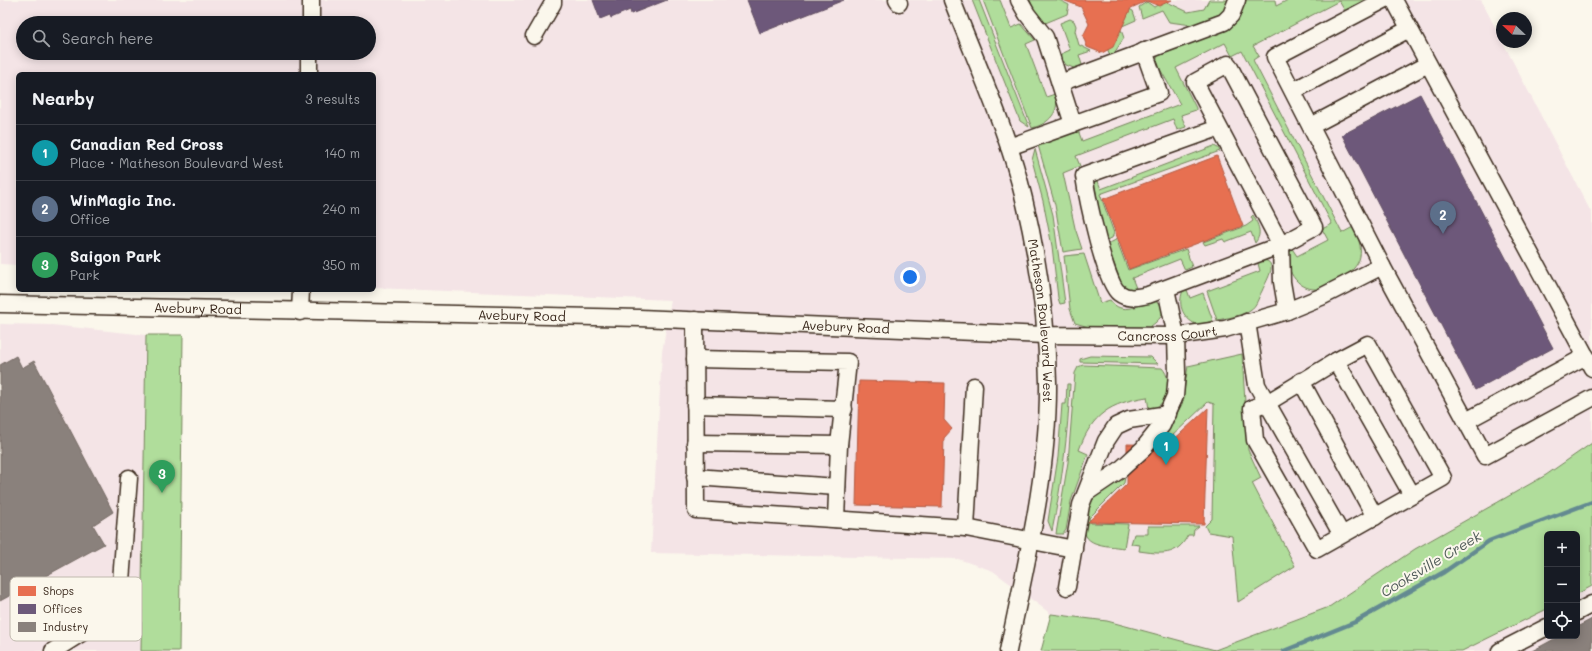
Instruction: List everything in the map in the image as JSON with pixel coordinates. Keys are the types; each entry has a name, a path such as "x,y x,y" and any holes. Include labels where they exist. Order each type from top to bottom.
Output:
{"street":[{"path":"311,16 312,0"},
{"path":"534,36 553,3 552,0"},
{"name":"Matheson Boulevard West","path":"952,0 1009,147 1024,199 1033,244 1044,335 1048,382 1046,430 1041,476 1008,651"},
{"path":"1019,0 1027,14 1045,37 1073,124"},
{"path":"1060,83 1224,22 1231,15 1237,0"},
{"path":"1384,0 1275,57 1382,266 1485,456 1592,398"},
{"path":"1394,0 1589,362 1466,421"},
{"path":"1293,91 1409,29"},
{"path":"1009,147 1159,93 1144,51"},
{"path":"309,72 310,60"},
{"path":"1218,128 1084,176 1099,243 1112,284 1118,293 1131,298 1166,289 1281,245 1314,227 1228,64 1194,82 1281,245 1282,282 1287,311"},
{"path":"1311,126 1428,64"},
{"name":"Cancross Court","path":"1044,335 1176,336 1198,334 1287,311 1321,297 1382,266"},
{"path":"1086,493 1120,470 1138,454 1152,438 1168,414 1175,396 1176,336 1166,289"},
{"path":"300,312 301,292"},
{"name":"Avebury Road","path":"0,304 695,320 1044,335"},
{"path":"695,320 696,510 966,528 1030,539 1074,549"},
{"path":"1247,322 1257,385 1342,535"},
{"path":"1368,344 1443,478 1317,549 1255,440 1252,408 1266,403 1302,381 1368,344"},
{"path":"695,359 848,362 839,445 836,519"},
{"path":"1336,361 1412,495"},
{"path":"1302,381 1375,517"},
{"path":"966,528 974,386"},
{"path":"695,405 844,409"},
{"path":"1068,587 1078,520 1086,493 1106,441 1116,426 1129,420 1168,414"},
{"path":"695,443 839,445"},
{"path":"696,477 837,487"},
{"path":"121,577 130,478"},
{"path":"1580,610 1592,604"},
{"path":"1500,651 1544,629"},
{"path":"53,651 69,641"}],"shaded area":[{"path":"0,0 1481,0 1496,29 1496,48 1506,48 1592,214 1592,443 1546,475 1415,549 1329,607 1215,650 1107,621 1051,614 993,571 958,559 651,553 662,352 671,300 376,288 376,72 16,72 16,265 0,264"},
{"path":"0,324 52,325 146,335 142,588 142,577 10,577 10,641 141,641 141,651 0,651"},
{"path":"1592,586 1592,651 1462,651 1544,610 1544,639 1580,639 1580,592"}],"green space":[{"path":"972,0 979,0 1029,127 1020,121"},
{"path":"983,0 1000,0 1011,28 1021,24 1035,40 1026,44 1046,97 1055,94 1056,100 1055,111 1052,116 1038,126 1032,128"},
{"path":"1030,0 1059,0 1069,5 1067,14 1043,24 1036,16"},
{"path":"1209,0 1229,0 1226,9 1218,15 1192,25 1169,22 1162,10 1142,18 1139,7 1147,2 1154,7 1165,1 1188,12 1204,9"},
{"path":"1245,0 1275,0 1276,6 1288,0 1365,0 1345,11 1339,1 1253,46 1259,56 1253,60 1342,233 1353,227 1358,237 1360,254 1359,260 1355,267 1342,277 1318,289 1313,289 1300,284 1292,274 1288,260 1291,247 1297,256 1328,240 1322,229 1332,224 1242,51 1232,56 1225,43 1176,68 1196,108 1196,110 1181,115 1186,127 1177,130 1173,119 1076,156 1080,166 1063,173 1075,228 1082,249 1063,252 1055,205 1038,145 1078,130 1082,141 1180,104 1156,62 1158,55 1231,27 1240,17"},
{"path":"1127,8 1133,11 1136,20 1120,27 1124,38 1111,58 1107,48"},
{"path":"1070,19 1074,21 1076,26 1075,31 1079,45 1091,51 1079,55 1083,68 1079,70 1066,65 1061,57 1061,54 1070,50 1060,23"},
{"path":"1214,146 1220,151 1100,194 1114,233 1112,238 1106,240 1094,180 1097,179 1101,189"},
{"path":"1035,149 1053,215 1065,303 1060,304 1052,246 1043,201 1032,160"},
{"path":"1253,215 1259,232 1259,236 1255,243 1251,232 1225,242 1223,239 1205,245 1203,242 1246,226 1253,221 1251,217"},
{"path":"1116,238 1128,270 1186,249 1192,267 1185,270 1180,259 1132,278 1136,288 1129,289 1122,285 1107,244 1114,241"},
{"path":"1084,254 1100,303 1110,300 1120,308 1125,309 1155,301 1163,306 1161,317 1147,329 1089,327 1075,323 1070,309 1064,256"},
{"path":"1257,260 1265,260 1269,262 1271,270 1256,304 1243,314 1217,320 1207,291 1260,271"},
{"path":"1186,287 1190,298 1203,293 1213,321 1197,325 1187,318 1181,304 1182,294 1184,288"},
{"path":"146,335 183,335 179,651 141,651"},
{"path":"1242,354 1248,450 1261,478 1252,483 1295,566 1238,602 1232,536 1208,532 1205,526 1212,519 1214,404 1208,402 1170,438 1163,439 1182,404 1188,366"},
{"path":"1090,356 1151,357 1158,364 1080,362 1080,359"},
{"path":"1083,365 1162,368 1166,373 1168,380 1167,393 1165,399 1156,407 1149,409 1147,397 1113,407 1096,419 1090,427 1079,450 1088,454 1071,501 1066,530 1063,534 1056,534 1068,462 1075,373 1078,367"},
{"path":"1067,384 1070,384 1066,440 1062,476 1052,531 1048,521 1058,457 1062,404 1066,404"},
{"path":"1592,443 1592,586 1580,592 1580,531 1544,531 1544,610 1462,651 1041,651 1051,614 1107,621 1215,650 1329,607 1415,549 1546,475"},
{"path":"1125,477 1124,483 1089,518 1091,523 1128,524 1124,548 1095,543 1086,536 1084,530 1089,506 1097,495"},
{"path":"1148,526 1199,526 1194,530 1193,535 1188,535 1184,542 1173,551 1154,553 1139,551 1140,545 1131,544 1134,534 1148,534"}],"building: Shops":[{"path":"1063,0 1172,0 1159,6 1147,1 1131,8 1113,47 1102,53 1087,47 1083,36 1089,24 1081,7"},
{"path":"1217,156 1243,226 1129,269 1103,199"},
{"path":"859,381 945,383 944,420 952,429 944,438 942,507 856,505"},
{"path":"1208,408 1204,524 1088,522 1127,484 1127,444 1168,445"}],"building: Offices":[{"path":"593,0 667,0 631,14 630,10 611,18 610,15 600,19"},
{"path":"747,0 844,0 760,33"},
{"path":"1420,94 1553,348 1475,390 1342,135"}],"building: Industry":[{"path":"16,356 22,368 34,361 113,512 93,525 104,544 44,577 10,577 10,596 0,601 0,365"},
{"path":"1592,619 1592,651 1532,651 1554,639 1580,639 1580,625"}],"waterway":[{"name":"Cooksville Creek","path":"1284,651 1355,622 1444,572 1489,541 1592,502"}],"place":[{"name":"WinMagic Inc.","path":"1443,234"},
{"name":"Canadian Red Cross","path":"1166,465"},
{"name":"Saigon Park","path":"162,493"}]}
